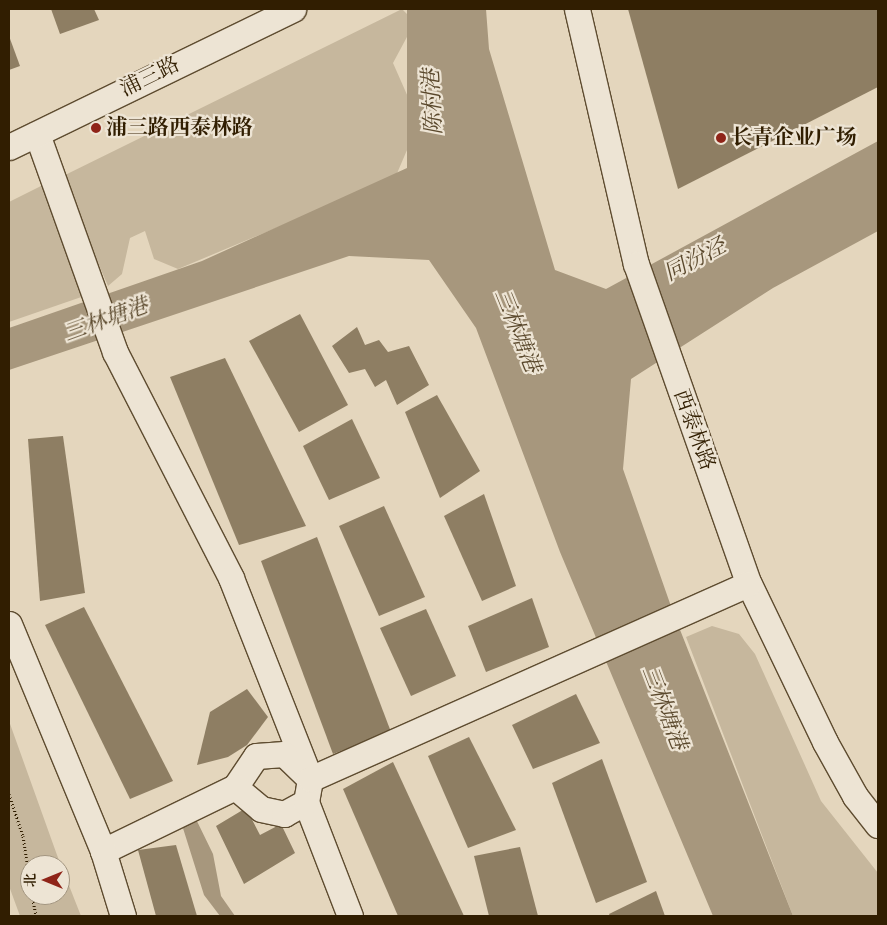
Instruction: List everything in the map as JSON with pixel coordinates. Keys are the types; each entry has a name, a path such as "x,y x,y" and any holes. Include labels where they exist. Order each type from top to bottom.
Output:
{"street":[{"name":"浦三路","path":"9,147 293,9"},
{"name":"西泰林路","path":"577,9 636,264 749,584 825,742 855,796 878,825"},
{"path":"37,134 115,352 231,578 308,790 350,916"},
{"path":"235,787 261,809 284,814 308,790 600,649 680,616 749,584"},
{"path":"9,624 103,851 123,916"},
{"path":"103,851 235,787 256,756 284,754 308,790"}],"path":[{"path":"9,794 22,836 25,855"}],"shaded area":[{"path":"402,9 415,22 393,63 419,122 395,178 178,269 154,259 145,231 130,238 122,274 108,286 61,177"},
{"path":"47,183 90,294 9,322 9,202"},
{"path":"712,626 739,634 755,654 821,801 878,873 878,916 793,916 686,637"},
{"path":"9,721 57,855 20,855 20,905 70,905 70,888 81,916 20,916 9,886"}],"water":[{"path":"407,9 486,9 489,49 555,270 606,289 878,141 878,231 773,288 631,379 623,469 673,612 793,916 713,916 560,552 476,328 429,260 349,256 9,370 9,328 202,261 407,168"},
{"path":"193,813 213,854 221,896 235,916 220,916 204,895 182,825"}],"building":[{"path":"51,9 94,9 99,20 60,34"},
{"name":"长青企业广场","path":"628,9 878,9 878,87 678,189"},
{"path":"9,36 20,66 9,70"},
{"path":"300,314 348,405 299,432 249,341"},
{"path":"357,327 365,345 379,340 388,352 409,346 429,385 397,405 386,380 375,387 365,369 349,373 332,346"},
{"path":"225,358 306,526 239,545 170,377"},
{"path":"437,395 480,471 440,498 405,412"},
{"path":"352,419 380,478 329,500 303,446"},
{"path":"63,436 85,593 40,601 28,439"},
{"path":"484,494 516,586 482,601 444,516"},
{"path":"384,506 425,597 379,616 339,526"},
{"path":"317,537 391,732 333,754 261,561"},
{"path":"532,598 549,647 486,672 468,626"},
{"path":"84,607 173,781 130,799 45,625"},
{"path":"426,609 456,676 411,696 380,628"},
{"path":"247,689 268,717 247,745 228,757 197,765 210,712"},
{"path":"576,694 600,743 533,769 512,725"},
{"path":"469,737 516,830 468,848 428,756"},
{"path":"602,759 647,882 596,903 552,783"},
{"path":"393,762 464,916 398,916 343,789"},
{"path":"246,808 260,835 281,824 295,853 244,884 216,826"},
{"path":"176,845 197,916 156,916 138,850"},
{"path":"520,847 538,916 489,916 474,856"},
{"path":"656,891 665,916 610,916 609,914"}],"place":[{"name":"浦三路西泰林路","path":"96,128"},
{"name":"长青企业广场","path":"721,138"}],"water label":[{"name":"陈村港","path":"433,102"},
{"name":"同汾泾","path":"695,260"},
{"name":"三林塘港","path":"106,320"},
{"name":"三林塘港","path":"517,331"},
{"name":"三林塘港","path":"664,708"}]}
